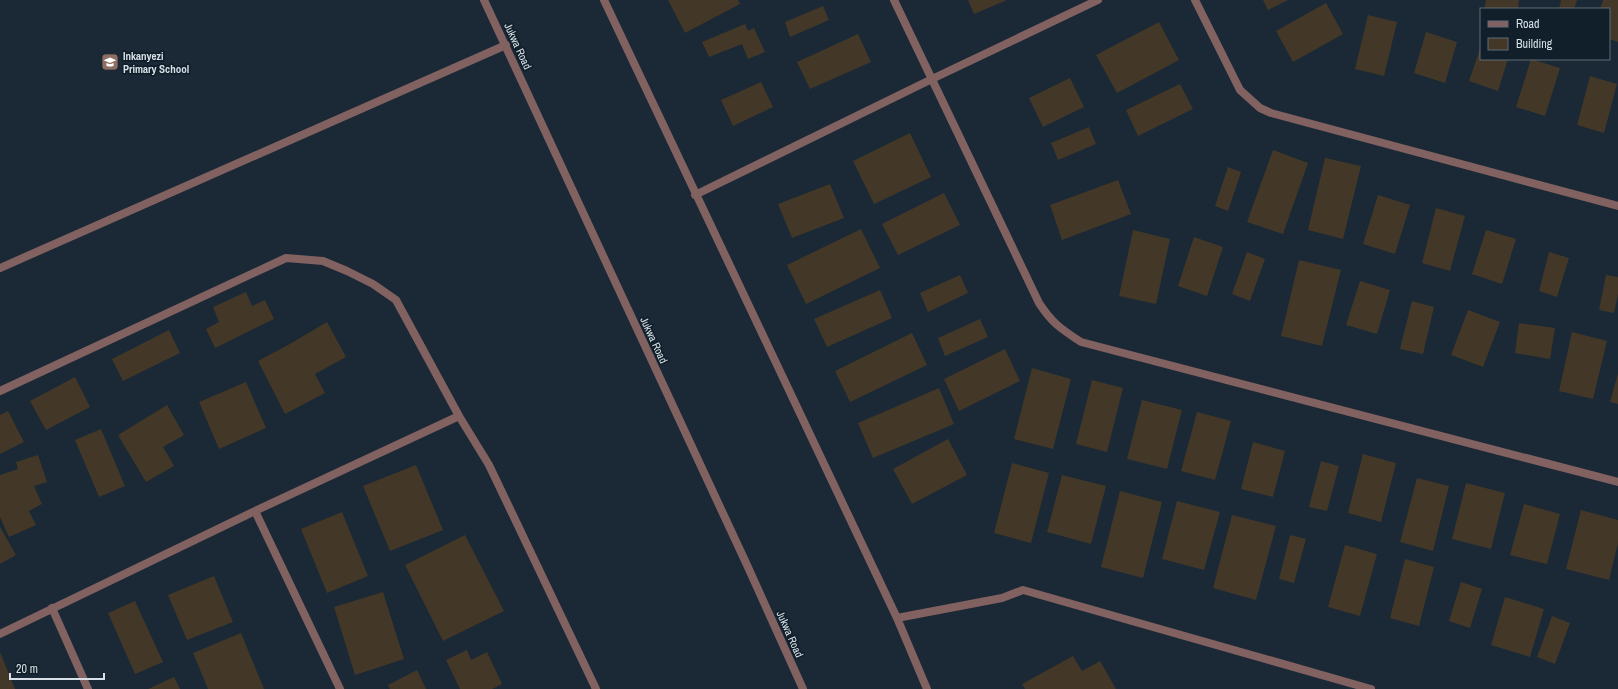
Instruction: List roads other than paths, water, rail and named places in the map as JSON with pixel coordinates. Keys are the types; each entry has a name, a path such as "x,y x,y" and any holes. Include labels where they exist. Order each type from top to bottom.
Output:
{"street":[{"name":"Jukwa Road","path":"484,0 747,565 803,689"},
{"path":"604,0 695,195 897,618 927,689"},
{"path":"894,0 1039,303 1050,319 1063,331 1081,342 1618,482"},
{"path":"695,195 1098,0"},
{"path":"1195,0 1240,90 1260,108 1272,113 1618,206"},
{"path":"0,268 506,45"},
{"path":"0,391 286,258 322,261 347,271 373,284 396,300 459,416 488,464 596,689"},
{"path":"0,634 255,510 459,416"},
{"path":"255,510 340,689"},
{"path":"897,618 1002,598 1023,590 1371,689"},
{"path":"52,608 88,689"}],"place":[{"name":"Inkanyezi Primary School","path":"110,62"}]}
